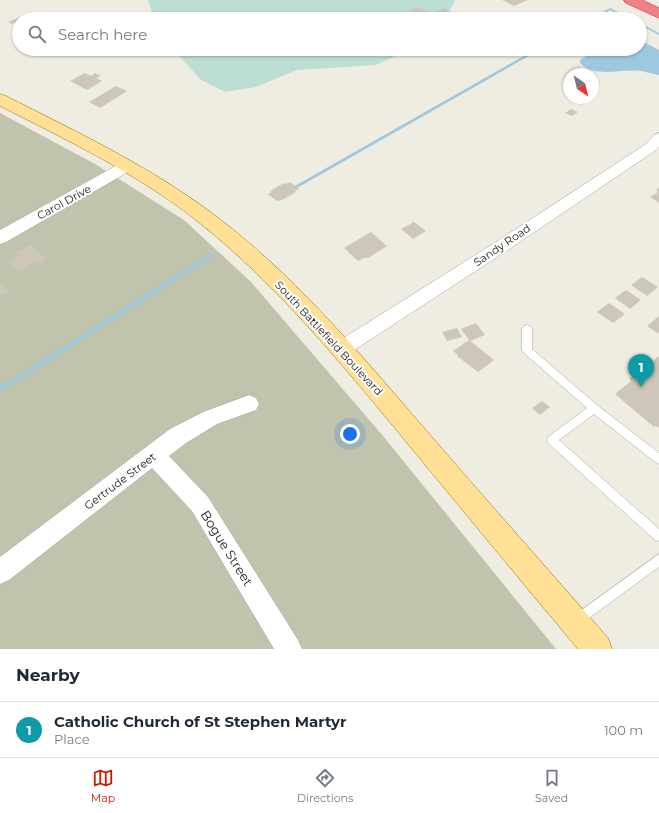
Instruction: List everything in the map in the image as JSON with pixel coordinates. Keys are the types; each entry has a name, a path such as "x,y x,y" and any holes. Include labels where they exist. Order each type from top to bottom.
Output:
{"highway":[{"path":"631,0 659,14"}],"main road":[{"name":"South Battlefield Boulevard","path":"0,99 127,166 178,198 230,238 286,290 341,348 597,649"}],"street":[{"name":"Sandy Road","path":"341,348 502,246 651,147 659,138"},
{"name":"Carol Drive","path":"0,238 127,166"},
{"name":"Gertrude Street","path":"0,572 194,426 210,418 249,404"},
{"name":"Bogue Street","path":"154,455 200,504 289,649"}],"lane":[{"path":"527,328 527,350 594,408 659,459"},
{"path":"594,408 552,440 659,536"},
{"path":"574,622 659,560"}],"shaded area":[{"path":"148,0 455,0 448,12 152,12"},
{"path":"647,44 659,50 659,75 633,70 599,72 599,68 587,68 580,63 580,60 586,56 647,56"},
{"path":"179,56 396,56 376,65 297,70 256,87 225,92 201,80"},
{"path":"0,113 95,164 184,220 251,282 383,436 556,649 0,649"}],"building":[{"path":"502,0 528,0 514,6"},
{"path":"417,7 430,12 406,12"},
{"path":"444,8 451,12 435,12"},
{"path":"85,73 91,76 95,73 101,76 96,78 102,81 87,90 70,81"},
{"path":"116,86 127,91 100,108 89,102"},
{"path":"571,109 578,112 572,116 565,113"},
{"path":"290,182 299,189 282,200 277,201 268,194 272,192 270,191 284,183 286,184"},
{"path":"658,188 659,203 650,197 658,192 656,190"},
{"path":"414,222 426,231 413,239 401,229"},
{"path":"371,232 387,246 368,258 358,261 344,248"},
{"path":"30,245 46,259 39,264 35,261 19,271 9,262 20,255 17,253"},
{"path":"642,277 658,287 647,296 631,285"},
{"path":"0,283 9,291 0,296"},
{"path":"626,290 641,300 630,309 615,298"},
{"path":"609,303 625,314 613,323 597,312"},
{"path":"659,316 659,334 647,326"},
{"path":"476,323 485,335 470,341 461,329"},
{"path":"457,328 462,337 447,341 442,332"},
{"path":"469,340 494,360 478,372 457,356 458,355 453,351"},
{"path":"659,356 659,428 656,426 654,427 615,394 631,381 629,379"},
{"path":"542,401 550,407 540,415 532,408"}],"waterway":[{"path":"605,12 610,9 616,12"},
{"path":"647,28 659,34"},
{"path":"295,187 527,56"},
{"path":"0,390 211,255"}],"place":[{"name":"Catholic Church of St Stephen Martyr","path":"641,387"}]}
